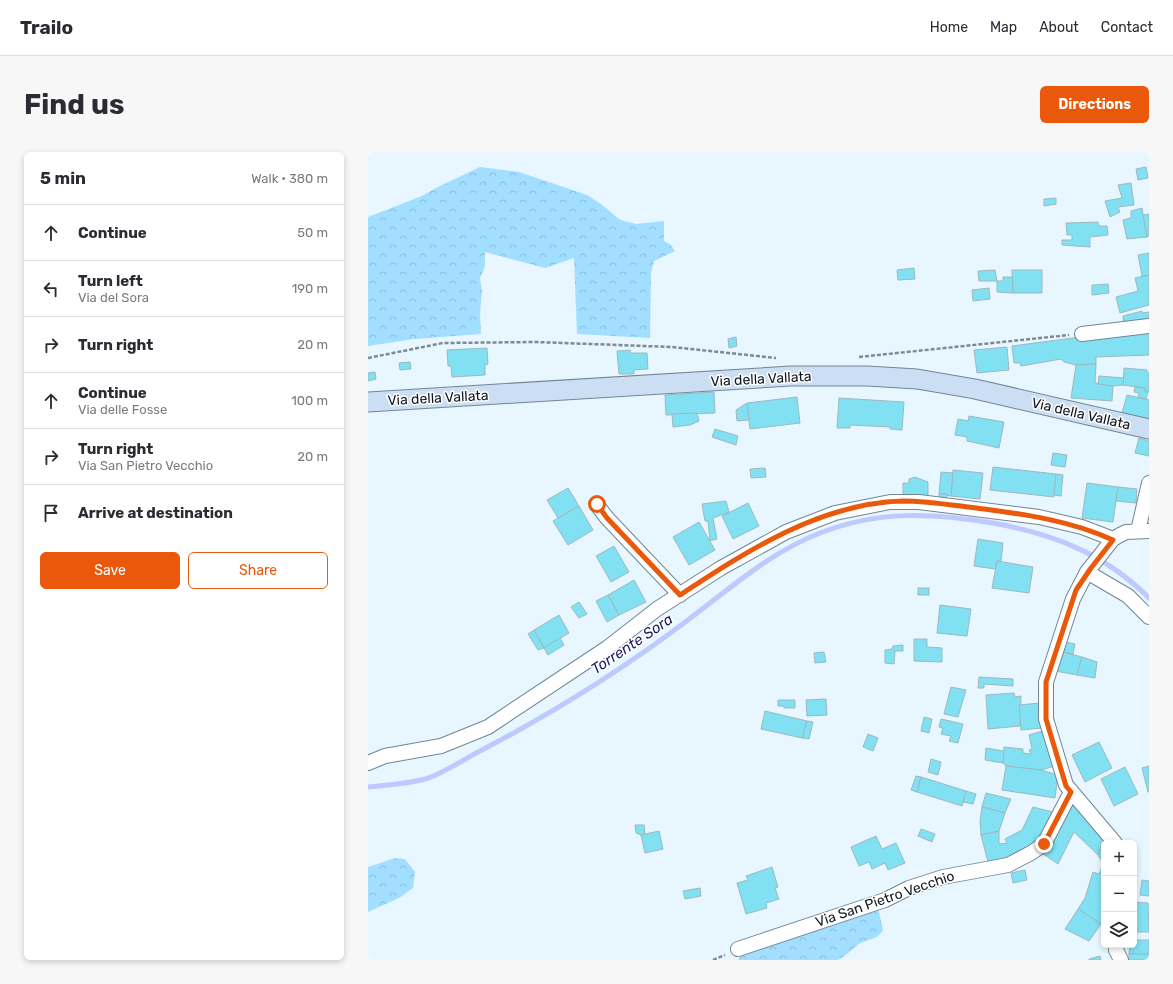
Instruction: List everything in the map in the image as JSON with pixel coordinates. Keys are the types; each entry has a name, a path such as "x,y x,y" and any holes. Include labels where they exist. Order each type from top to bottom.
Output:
{"main road":[{"name":"Via della Vallata","path":"368,402 791,376 867,376 916,380 975,389 1149,429"}],"street":[{"path":"1082,334 1149,326"},
{"path":"1112,840 1066,786 1046,719 1046,682 1073,599 1089,570 1109,545 1126,532 1143,531 1149,483"},
{"path":"368,763 385,756 441,746 488,727 601,652 657,609 721,568 786,532 835,513 890,502 933,504 1039,517 1082,527 1109,545"},
{"path":"597,504 607,518 680,595"},
{"path":"1089,570 1128,596 1149,617"},
{"name":"Via San Pietro Vecchio","path":"738,950 885,900 909,888 943,877 1008,865 1031,853 1044,844 1071,792"},
{"path":"1116,948 1121,960"}],"path":[{"path":"858,358 1082,334"},
{"path":"368,358 443,343 536,342 672,347 783,359"}],"green space":[{"path":"480,167 519,172 587,195 601,204 620,220 636,224 664,221 664,241 671,245 675,251 654,261 651,273 650,338 577,334 574,258 545,268 485,252 485,266 480,278 482,291 480,313 481,334 414,339 368,346 368,217 422,196"},
{"path":"395,858 405,859 415,872 413,888 399,898 368,912 368,867"},
{"path":"876,899 883,930 875,938 859,944 844,957 838,960 738,960 749,943"}],"building":[{"path":"1146,167 1148,178 1138,180 1136,169"},
{"path":"1131,183 1134,205 1118,207 1120,212 1110,217 1105,201 1122,198 1118,185"},
{"path":"1056,198 1056,204 1044,206 1044,199"},
{"path":"1142,208 1147,237 1127,239 1123,220 1131,218 1131,211"},
{"path":"1149,214 1149,236 1147,237 1143,215"},
{"path":"1098,222 1099,226 1107,226 1108,235 1090,237 1090,247 1062,245 1062,240 1072,240 1072,235 1067,235 1066,223"},
{"path":"1149,253 1149,275 1142,276 1138,255"},
{"path":"914,268 915,279 898,280 897,270"},
{"path":"995,270 997,281 979,281 978,271"},
{"path":"1012,270 1042,270 1042,293 1013,293"},
{"path":"1149,275 1149,305 1120,313 1116,297 1138,291 1135,278"},
{"path":"1003,277 1012,277 1013,293 997,292 997,281 1003,281"},
{"path":"1108,284 1109,293 1092,295 1092,285"},
{"path":"989,288 990,299 973,301 972,290"},
{"path":"1142,311 1142,313 1149,312 1149,320 1124,325 1123,316"},
{"path":"1149,328 1149,355 1096,357 1096,364 1076,365 1064,362 1061,359 1021,366 1020,363 1014,363 1012,346"},
{"path":"736,337 737,346 729,348 728,339"},
{"path":"1007,347 1009,370 977,373 974,350"},
{"path":"487,348 488,364 485,365 485,375 452,377 451,366 448,366 447,350"},
{"path":"630,350 631,353 647,353 648,369 634,370 634,374 619,374 617,351"},
{"path":"410,362 411,369 400,370 399,363"},
{"path":"1096,364 1095,383 1113,386 1112,401 1071,398 1076,365"},
{"path":"1124,368 1147,370 1149,373 1149,392 1145,391 1145,388 1123,385"},
{"path":"375,372 376,379 368,381 368,373"},
{"path":"1099,376 1124,378 1123,385 1113,386 1098,384"},
{"path":"1135,387 1145,388 1145,391 1148,392 1146,399 1138,397 1139,393 1134,392"},
{"path":"714,392 715,413 666,415 665,395"},
{"path":"1127,395 1149,400 1149,419 1122,413"},
{"path":"797,397 800,423 750,429 747,403"},
{"path":"839,398 904,402 902,430 890,429 890,427 850,425 850,428 837,428"},
{"path":"747,403 749,420 737,421 736,410"},
{"path":"697,413 699,421 690,425 673,427 672,414"},
{"path":"969,416 1004,422 999,448 967,441 967,437 955,435 958,419 968,421"},
{"path":"715,429 738,436 736,445 712,437"},
{"path":"1139,438 1149,441 1149,456 1135,453"},
{"path":"1053,453 1067,455 1065,467 1051,465"},
{"path":"993,467 1056,474 1054,497 990,490"},
{"path":"765,468 766,477 751,478 750,469"},
{"path":"953,470 983,473 980,499 951,496"},
{"path":"941,472 953,473 951,496 939,494"},
{"path":"1056,474 1063,475 1061,496 1054,495"},
{"path":"915,477 928,482 928,496 903,495 903,483 909,483 909,479"},
{"path":"1087,483 1118,487 1113,522 1082,518"},
{"path":"1118,487 1137,489 1136,503 1116,501"},
{"path":"568,488 579,506 558,518 547,500"},
{"path":"939,494 947,494 946,502 939,501"},
{"path":"726,501 729,512 713,518 717,539 710,541 708,521 705,521 702,504"},
{"path":"748,503 759,526 733,539 722,516"},
{"path":"579,506 593,530 568,545 553,521"},
{"path":"699,522 715,550 689,565 673,537"},
{"path":"978,539 1003,543 1001,562 997,561 995,569 974,566"},
{"path":"614,546 629,572 611,582 596,556"},
{"path":"997,561 1033,567 1029,593 992,588"},
{"path":"634,580 646,602 619,615 608,595"},
{"path":"918,588 929,588 929,595 918,595"},
{"path":"608,595 619,615 607,622 596,601"},
{"path":"579,602 587,614 579,618 571,607"},
{"path":"940,605 971,609 967,636 937,633"},
{"path":"559,615 569,633 544,648 534,630"},
{"path":"534,630 544,648 538,650 528,634"},
{"path":"560,638 564,645 548,655 544,648"},
{"path":"914,639 927,639 927,647 942,648 942,662 914,661"},
{"path":"1061,641 1075,644 1073,654 1059,651"},
{"path":"903,645 903,651 895,651 894,664 885,663 885,650 892,649 893,646"},
{"path":"1059,651 1082,657 1077,675 1055,671"},
{"path":"824,652 826,662 815,663 814,653"},
{"path":"1082,657 1097,662 1095,678 1077,675"},
{"path":"979,677 1013,679 1013,686 984,684 984,688 978,688"},
{"path":"951,687 966,690 958,717 944,714"},
{"path":"1014,693 1015,697 1021,696 1020,726 988,729 986,695"},
{"path":"826,699 827,715 807,716 806,700"},
{"path":"778,700 795,700 795,708 784,708 784,706 778,706"},
{"path":"1040,703 1042,728 1021,730 1019,705"},
{"path":"765,711 807,721 802,738 761,729"},
{"path":"924,717 932,719 929,733 921,731"},
{"path":"941,719 963,724 958,743 949,741 951,736 941,734 943,728 939,727"},
{"path":"807,721 813,722 809,739 802,738"},
{"path":"1046,730 1055,766 1041,770 1006,766 1003,763 1004,747 1023,749 1023,753 1031,754 1029,750 1032,749 1029,735"},
{"path":"868,734 878,738 873,751 863,747"},
{"path":"1099,742 1112,768 1085,782 1072,755"},
{"path":"986,748 1004,751 1003,763 985,760"},
{"path":"931,759 941,762 938,775 928,772"},
{"path":"1006,766 1041,770 1058,775 1055,798 1002,790"},
{"path":"1149,766 1149,792 1148,792 1142,768"},
{"path":"1125,767 1138,794 1114,806 1101,779"},
{"path":"916,776 921,777 917,792 911,790"},
{"path":"921,777 966,791 962,806 917,792"},
{"path":"966,791 976,794 973,804 963,802"},
{"path":"986,793 1011,799 1005,813 982,807"},
{"path":"1073,797 1105,835 1103,840 1101,840 1101,846 1098,855 1074,832 1058,864 1042,853"},
{"path":"982,807 1005,813 999,831 981,835 980,821"},
{"path":"1033,807 1057,813 1037,844 1000,861 988,862 981,835 999,831 999,844 1007,843 1005,839 1022,830"},
{"path":"635,825 644,825 645,834 641,835 636,833"},
{"path":"921,829 935,834 932,842 918,836"},
{"path":"659,831 663,849 645,853 641,835"},
{"path":"1105,835 1109,840 1103,840"},
{"path":"876,836 882,849 896,843 905,863 888,870 885,863 872,869 869,862 859,866 851,847"},
{"path":"1101,846 1101,860 1098,855"},
{"path":"772,867 778,887 775,888 779,899 766,903 767,908 746,914 737,883 748,880 746,876"},
{"path":"1025,870 1027,880 1013,883 1011,873"},
{"path":"1101,870 1101,924 1078,909 1085,898 1093,872 1099,874"},
{"path":"1142,880 1149,881 1149,896 1140,895"},
{"path":"700,888 701,896 685,899 683,891"},
{"path":"1137,902 1148,903 1149,932 1137,932"},
{"path":"1078,909 1101,924 1089,941 1065,929"},
{"path":"1137,940 1149,940 1149,954 1129,954 1130,948 1137,948"},
{"path":"1129,954 1149,954 1149,960 1129,960"},
{"path":"1100,956 1101,960 1089,960 1089,959"}],"waterway":[{"name":"Torrente Sora","path":"368,787 418,781 431,777 507,737 610,675 660,641 766,561 820,533 863,520 906,516 949,517 993,523 1037,533 1077,548 1115,569 1149,598"}],"route":[{"path":"597,504 607,518 680,595 721,568 763,544 813,520 859,507 890,502 920,502 1039,517 1082,527 1113,540 1076,590 1046,682 1046,719 1066,786 1071,792 1044,844"}]}
